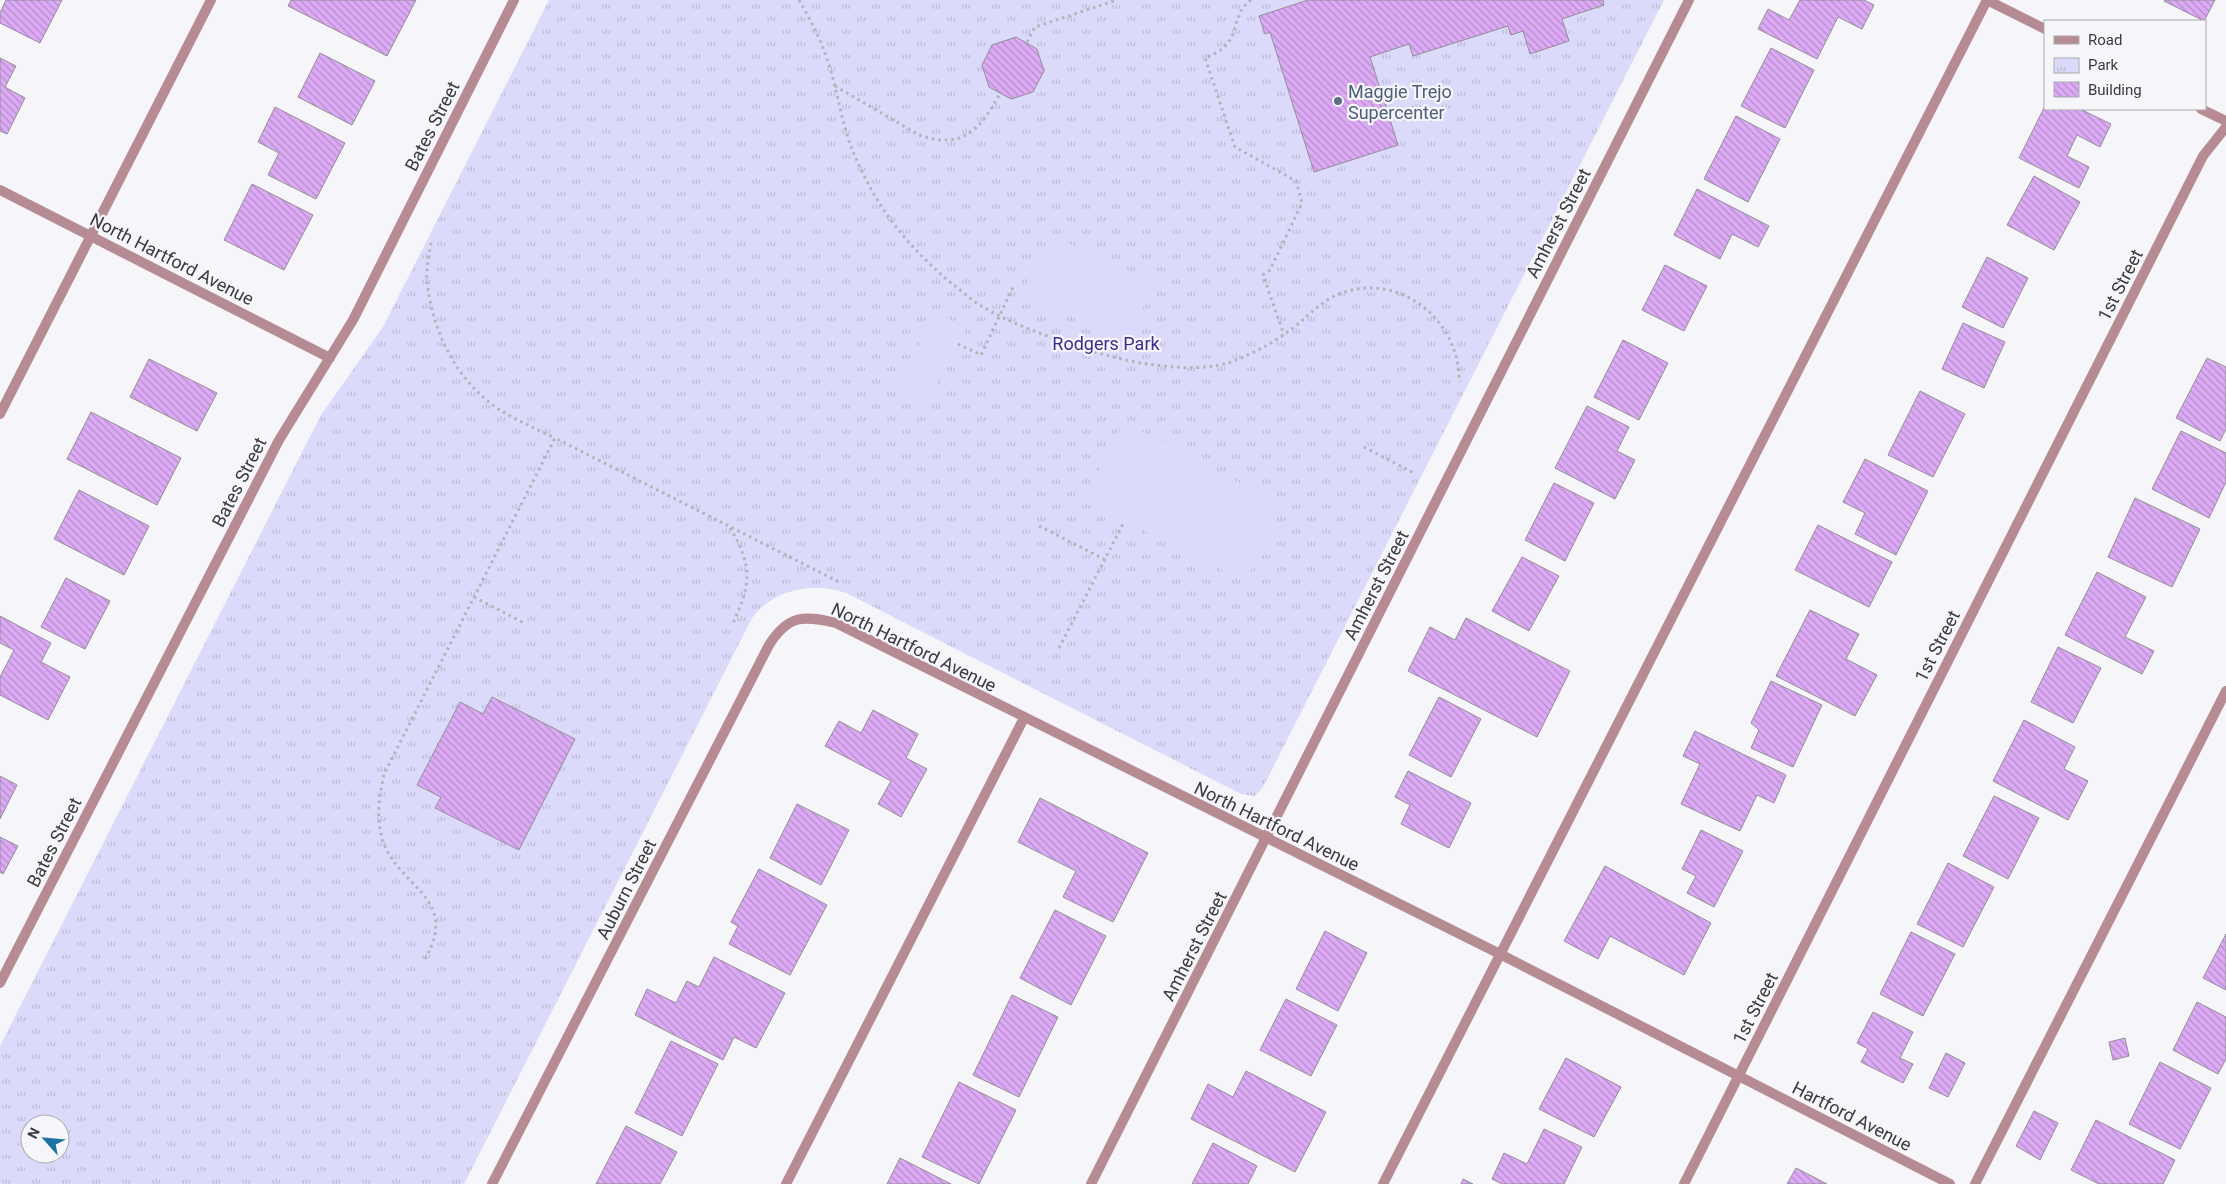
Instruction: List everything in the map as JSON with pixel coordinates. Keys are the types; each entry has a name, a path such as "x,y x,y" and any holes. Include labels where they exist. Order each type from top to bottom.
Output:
{"street":[{"path":"0,414 211,0"},
{"name":"Bates Street","path":"0,983 279,440 353,320 514,0"},
{"name":"Amherst Street","path":"1091,1184 1689,0"},
{"path":"1382,1184 1987,0 2000,3 2044,28"},
{"path":"2203,110 2226,121"},
{"name":"1st Street","path":"1684,1184 2203,156 2226,127"},
{"name":"North Hartford Avenue","path":"0,190 330,358"},
{"name":"North Hartford Avenue","path":"798,618 810,617 836,623 1500,954 1738,1076"},
{"name":"Auburn Street","path":"492,1184 769,646 778,632 798,618"},
{"path":"1975,1184 2226,691"},
{"path":"786,1184 1024,718"},
{"name":"Hartford Avenue","path":"1738,1076 1950,1184"}],"path":[{"path":"799,0 821,44 853,153 878,202 911,247 983,308 1041,334 1118,358 1182,368 1212,366 1233,362 1260,350 1284,335 1329,299 1350,290 1370,288 1387,290 1422,304 1436,319 1455,350 1460,382"},
{"path":"1027,42 1035,27 1117,0"},
{"path":"1251,0 1241,8 1229,42 1224,48 1205,58 1236,147 1296,181 1302,203 1270,270 1263,275 1284,335"},
{"path":"834,86 920,135 931,139 948,141 977,129 987,117 999,95"},
{"path":"431,243 427,279 432,308 443,342 452,361 480,393 499,409 841,583"},
{"path":"958,344 981,355 1014,285"},
{"path":"425,959 436,935 435,920 429,899 402,874 391,858 381,835 378,816 384,774 555,438"},
{"path":"1364,447 1414,473"},
{"path":"1059,648 1124,522"},
{"path":"1039,526 1104,559"},
{"path":"730,527 740,543 747,574 747,589 733,623"},
{"path":"474,597 526,624"}],"green space":[{"name":"Rodgers Park","path":"549,0 1664,0 1263,787 1255,796 1241,794 846,593 820,588 807,588 782,594 761,608 752,618 464,1184 0,1184 0,1046 321,415 383,327"},
{"path":"1050,235 1154,282 1127,342 1023,294"},
{"path":"936,312 966,328 925,408 895,393"},
{"path":"1131,426 1276,502 1280,511 1245,582 1083,500 1120,430"}],"building":[{"path":"6,0 62,0 40,43 0,23 0,13"},
{"path":"291,0 416,0 387,56 288,6"},
{"name":"Maggie Trejo Supercenter","path":"1308,0 1603,0 1604,5 1562,19 1569,41 1530,54 1523,31 1511,35 1508,26 1413,56 1409,44 1370,57 1398,145 1314,172 1270,32 1265,34 1259,16"},
{"path":"1800,0 1864,0 1874,5 1862,29 1838,17 1817,59 1758,29 1768,9 1789,20"},
{"path":"2165,0 2215,0 2205,20"},
{"path":"1016,37 1037,49 1044,71 1033,92 1011,99 989,87 982,65 992,45"},
{"path":"1771,48 1814,70 1785,128 1741,106"},
{"path":"320,53 375,81 352,125 298,97"},
{"path":"0,58 16,66 5,87 25,98 7,134 0,131"},
{"path":"275,107 345,143 316,199 268,175 279,153 258,142"},
{"path":"2044,108 2044,110 2082,110 2111,124 2100,147 2077,135 2067,156 2089,167 2079,188 2019,158"},
{"path":"1736,116 1780,139 1748,202 1704,179"},
{"path":"2034,176 2080,202 2054,250 2007,225"},
{"path":"252,184 313,215 284,270 224,240"},
{"path":"1697,189 1769,226 1758,247 1732,234 1720,259 1674,235"},
{"path":"1987,257 2028,278 2003,328 1962,307"},
{"path":"1665,265 1707,286 1684,331 1642,310"},
{"path":"1963,323 2005,342 1984,388 1942,369"},
{"path":"1623,340 1668,363 1639,420 1594,397"},
{"path":"2207,358 2226,367 2226,429 2220,441 2176,418"},
{"path":"149,359 217,393 197,431 130,397"},
{"path":"1920,391 1965,414 1933,477 1888,455"},
{"path":"1587,406 1629,427 1617,451 1635,460 1615,499 1555,468"},
{"path":"91,412 181,458 157,505 67,459"},
{"path":"2181,431 2226,453 2226,482 2209,518 2152,489"},
{"path":"1865,459 1928,491 1896,555 1855,534 1865,513 1843,502"},
{"path":"1554,483 1594,503 1565,561 1525,540"},
{"path":"79,490 149,526 124,575 54,539"},
{"path":"2135,498 2200,529 2172,587 2108,557"},
{"path":"1818,525 1892,562 1869,607 1795,570"},
{"path":"1522,557 1559,576 1529,631 1492,611"},
{"path":"2097,572 2146,597 2125,637 2154,651 2142,674 2065,635"},
{"path":"66,578 110,601 85,649 41,627"},
{"path":"1810,610 1859,634 1846,659 1877,675 1855,716 1776,676"},
{"path":"0,616 51,643 41,662 70,677 48,720 0,695 0,677 14,650 0,643"},
{"path":"1466,618 1570,671 1537,737 1408,671 1430,627 1455,640"},
{"path":"2058,647 2101,668 2073,723 2031,702"},
{"path":"1771,681 1822,705 1793,767 1751,748 1759,730 1751,723"},
{"path":"492,697 575,739 519,850 435,808 441,797 417,785 460,702 483,714"},
{"path":"1439,697 1481,719 1451,777 1409,755"},
{"path":"873,710 918,734 906,758 927,769 901,817 878,804 891,781 825,746 839,721 861,733"},
{"path":"2024,720 2075,747 2064,769 2088,781 2068,820 1993,781"},
{"path":"1695,731 1786,775 1774,803 1757,795 1740,831 1681,804 1700,764 1683,756"},
{"path":"1408,771 1471,803 1449,848 1401,824 1410,805 1395,797"},
{"path":"0,776 17,785 0,819"},
{"path":"1994,796 2039,818 2008,879 1963,856"},
{"path":"1040,798 1148,853 1113,922 1063,897 1076,871 1018,842"},
{"path":"797,804 849,830 821,885 770,858"},
{"path":"1701,830 1743,851 1714,907 1687,893 1696,876 1682,869"},
{"path":"0,837 18,846 3,874 0,872"},
{"path":"1948,863 1994,887 1963,947 1917,924"},
{"path":"1605,866 1711,923 1684,975 1610,936 1598,959 1564,941"},
{"path":"759,869 827,905 790,975 729,944 738,926 731,922"},
{"path":"1055,910 1106,936 1071,1005 1020,978"},
{"path":"1325,931 1367,953 1338,1011 1296,989"},
{"path":"1911,932 1955,954 1923,1016 1880,994"},
{"path":"2226,934 2226,990 2203,978"},
{"path":"714,957 785,993 756,1048 734,1037 723,1060 635,1015 647,989 676,1003 687,981 699,987"},
{"path":"1012,995 1058,1017 1019,1097 973,1075"},
{"path":"1286,999 1337,1025 1311,1076 1260,1050"},
{"path":"2197,1002 2226,1017 2226,1059 2218,1074 2173,1050"},
{"path":"1873,1012 1913,1032 1900,1058 1913,1064 1903,1083 1861,1062 1868,1049 1857,1043"},
{"path":"2125,1038 2129,1056 2113,1060 2109,1042"},
{"path":"671,1041 718,1064 682,1136 635,1113"},
{"path":"1946,1053 1965,1063 1948,1097 1929,1088"},
{"path":"1566,1058 1621,1087 1594,1137 1539,1109"},
{"path":"2160,1062 2211,1088 2180,1149 2129,1124"},
{"path":"1246,1071 1326,1112 1295,1172 1191,1119 1208,1084 1233,1097"},
{"path":"959,1082 1016,1110 979,1184 922,1157"},
{"path":"2034,1111 2058,1123 2040,1160 2016,1146"},
{"path":"2096,1120 2175,1160 2163,1184 2099,1184 2071,1170"},
{"path":"626,1126 677,1152 660,1184 596,1184"},
{"path":"1544,1129 1582,1147 1564,1184 1502,1184 1492,1179 1504,1153 1527,1164"},
{"path":"1213,1143 1257,1166 1248,1184 1192,1184"},
{"path":"900,1158 951,1184 887,1184"},
{"path":"1796,1168 1827,1184 1787,1184"},
{"path":"1463,1179 1473,1184 1461,1184"}],"place":[{"name":"Maggie Trejo Supercenter","path":"1338,101"}]}
